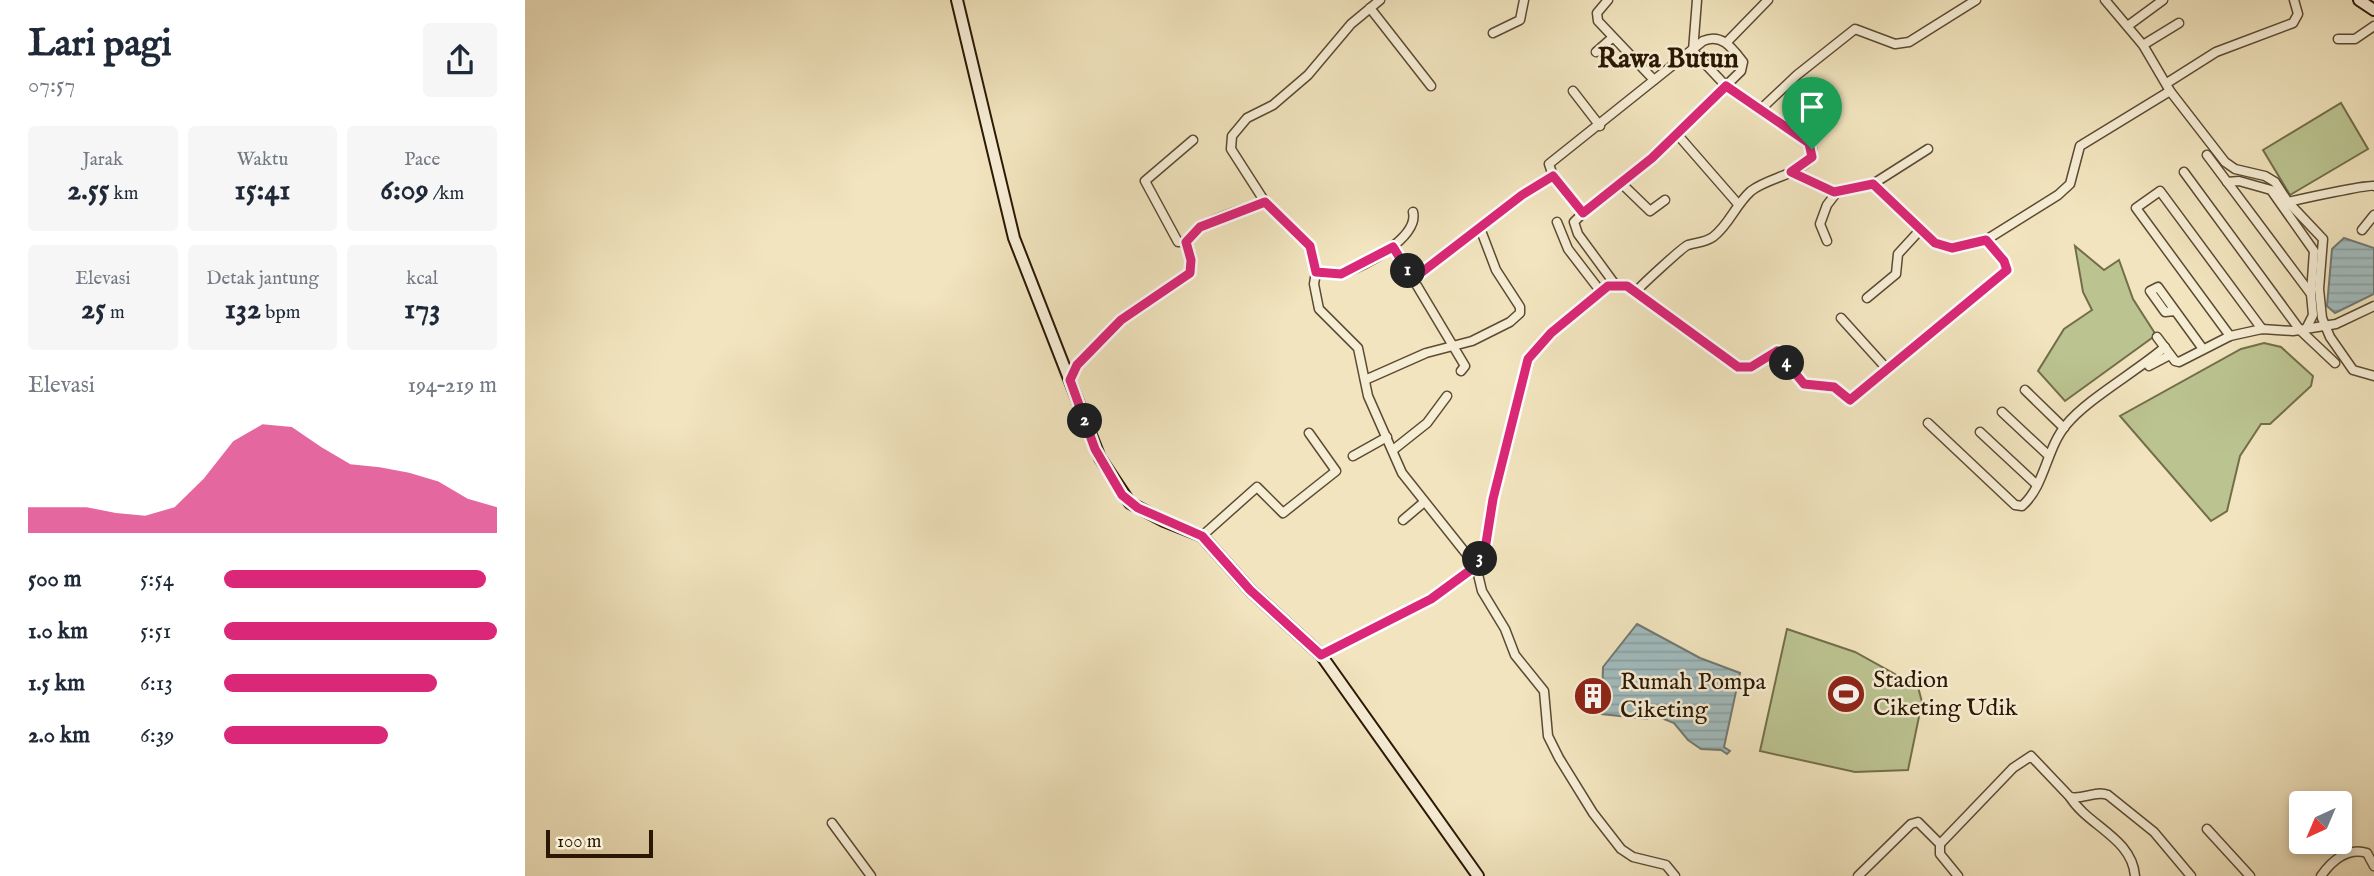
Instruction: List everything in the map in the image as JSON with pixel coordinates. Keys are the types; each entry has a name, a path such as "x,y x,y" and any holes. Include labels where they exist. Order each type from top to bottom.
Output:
{"street":[{"path":"957,0 1014,238 1095,449 1122,495 1138,508 1202,536 1250,590 1321,655 1478,876"},
{"path":"1380,0 1339,36 1308,75 1273,105 1247,118 1232,136 1231,149 1265,202 1310,246 1316,272 1314,284 1319,309 1358,348 1368,396 1402,472 1423,503 1476,566 1482,591 1505,629 1515,655 1544,691 1550,743 1593,813 1625,852 1666,865 1675,876"},
{"path":"1493,33 1520,20 1524,0"},
{"path":"1608,0 1597,13 1598,22 1654,80"},
{"path":"1636,292 1640,285 1663,269 1683,248 1715,235 1751,191 1809,161 1812,149 1805,138 1726,86 1693,51 1697,0"},
{"path":"1727,42 1768,0"},
{"path":"1761,109 1797,75 1855,29 1895,44 1909,42 1976,0"},
{"path":"2105,0 2144,45 2169,87 2225,162 2235,169 2265,176 2276,183 2288,202 2323,239 2319,289 2325,327 2353,370 2374,376"},
{"path":"2129,25 2163,0"},
{"path":"1873,184 1935,243 1952,248 1986,240 2046,204 2070,184 2080,146 2216,52 2293,23 2298,14 2294,0"},
{"path":"2359,0 2374,10"},
{"path":"1370,8 1431,86"},
{"path":"2144,45 2179,23"},
{"path":"2338,39 2355,39 2374,26"},
{"path":"1597,52 1612,38"},
{"path":"1583,213 1553,176 1549,168 1553,160 1711,38 1727,42 1744,64 1678,134 1574,222 1579,234 1614,283 1636,292 1738,367 1751,367 1777,351 1804,384 1834,387 1850,400 2007,270 2004,261 1986,240"},
{"path":"1573,90 1600,125"},
{"path":"1678,134 1738,204"},
{"path":"1193,140 1145,181 1178,242 1186,242 1200,227 1265,202"},
{"path":"1791,172 1837,192 1873,184 1928,149"},
{"path":"2207,155 2311,294"},
{"path":"2184,172 2303,330 2335,363"},
{"path":"1413,279 1536,185 1553,176"},
{"path":"2227,182 2239,181 2271,190 2314,251 2311,294 2313,315 2303,330"},
{"path":"1621,183 1650,211 1665,200"},
{"path":"2288,202 2333,195 2363,185 2374,186"},
{"path":"2230,336 2136,208 2160,191 2262,330"},
{"path":"1826,242 1820,224 1827,205 1837,192"},
{"path":"1316,272 1341,274 1393,247 1415,222 1413,212"},
{"path":"2362,230 2374,215"},
{"path":"1557,222 1567,246 1601,292"},
{"path":"1365,380 1426,353 1455,347 1510,322 1521,311 1496,270 1481,228"},
{"path":"1867,298 1896,274 1898,254 1921,229"},
{"path":"1567,246 1579,234"},
{"path":"1070,380 1077,365 1130,313 1190,273 1191,260 1186,242"},
{"path":"1393,247 1455,347 1465,366 1461,371"},
{"path":"1321,655 1431,599 1476,566 1486,543 1493,499 1528,359 1551,333 1614,283"},
{"path":"2137,372 2203,349 2230,336 2262,330 2325,327 2374,306"},
{"path":"2175,311 2203,349"},
{"path":"1841,318 1887,369"},
{"path":"2157,337 2173,358"},
{"path":"1929,424 2015,505 2022,506 2032,498 2048,455 2074,416 2137,372 2165,347"},
{"path":"2025,390 2064,428"},
{"path":"1393,450 1426,423 1447,396"},
{"path":"2002,412 2048,455"},
{"path":"1980,432 2037,485"},
{"path":"1202,536 1257,487 1283,513 1336,471 1309,433"},
{"path":"1353,456 1387,437"},
{"path":"1403,520 1423,503"},
{"path":"1940,844 2028,755 2088,819 2113,835 2123,848 2135,876"},
{"path":"2070,797 2082,798 2101,792 2108,795 2154,832 2191,876"},
{"path":"1858,876 1915,822 1922,824 1940,844 1940,854 1958,876"},
{"path":"832,823 871,876"},
{"path":"2207,828 2250,876"},
{"path":"2321,876 2327,865 2336,858 2360,851 2367,853 2374,866"}],"green space":[{"path":"2341,103 2368,149 2290,195 2263,150"},
{"path":"2075,246 2104,270 2119,260 2133,299 2156,335 2065,401 2038,371 2064,329 2092,310 2083,292"},
{"path":"2264,343 2281,347 2313,376 2311,386 2270,424 2261,424 2240,456 2227,511 2211,521 2120,416 2241,349"},
{"name":"Stadion Ciketing Udik","path":"1787,629 1855,652 1918,687 1922,702 1908,770 1855,772 1760,751"}],"water":[{"path":"2344,238 2374,248 2374,294 2335,313 2327,306 2332,249"},
{"path":"1637,624 1700,658 1740,673 1724,747 1730,751 1727,754 1721,750 1701,749 1688,740 1674,723 1649,713 1647,719 1601,714 1597,709 1602,702 1603,667"}],"place":[{"name":"Stadion Ciketing Udik","path":"1846,694"},
{"name":"Rumah Pompa Ciketing","path":"1593,696"}],"district":[{"name":"Rawa Butun","path":"1668,59"}],"route":[{"path":"1726,86 1805,138 1812,149 1809,161 1791,172 1834,192 1873,184 1935,243 1952,248 1986,240 2004,261 2007,270 1850,400 1834,387 1804,384 1777,351 1751,367 1738,367 1627,286 1614,283 1608,286 1551,333 1528,359 1493,499 1486,543 1476,566 1431,599 1321,655 1284,624 1250,590 1202,536 1164,521 1130,503 1122,495 1095,449 1070,380 1077,365 1121,320 1165,287 1190,273 1191,260 1186,242 1200,227 1208,223 1265,202 1310,246 1316,272 1341,274 1393,247 1413,279 1522,195 1553,176 1583,213 1669,143 1726,86"}]}
